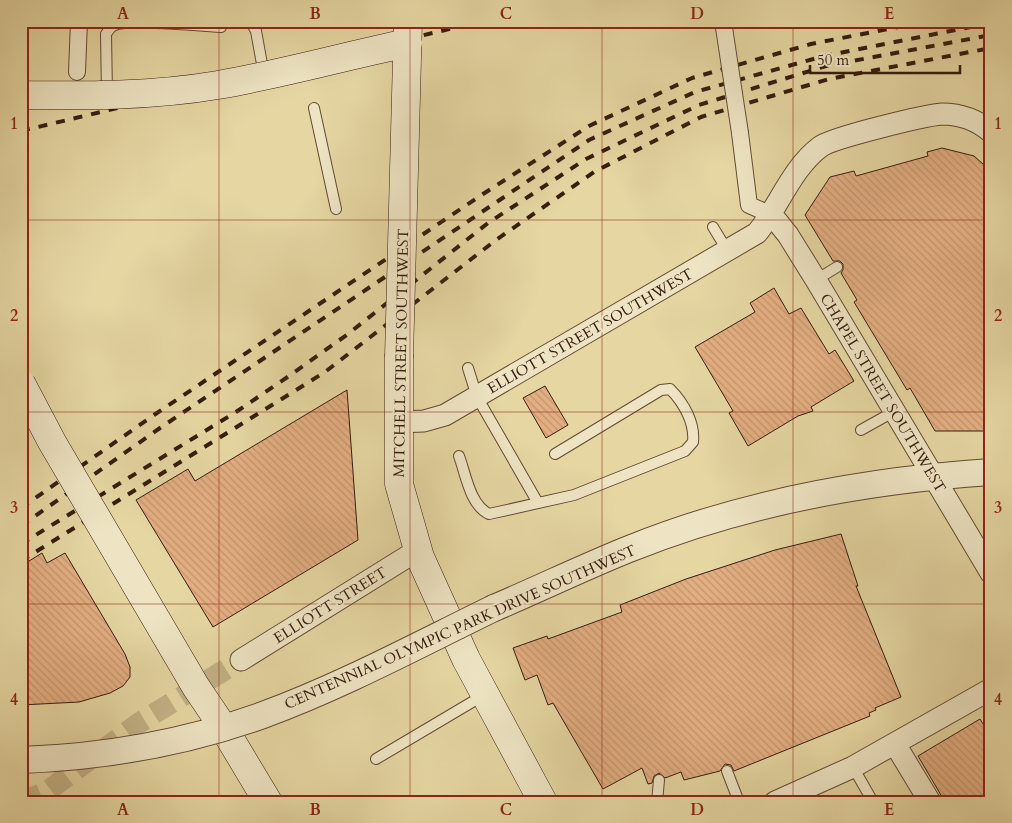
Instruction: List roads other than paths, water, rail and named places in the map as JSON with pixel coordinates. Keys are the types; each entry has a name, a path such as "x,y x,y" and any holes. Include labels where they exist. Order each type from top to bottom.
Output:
{"main road":[{"path":"21,95 107,95 164,92 219,85 264,75 408,32"},
{"name":"MITCHELL STREET SOUTHWEST","path":"408,32 399,357 399,484 418,550 441,607 484,695 543,802"},
{"path":"21,383 29,420 268,802"}],"street":[{"path":"77,72 79,21"},
{"path":"723,21 749,205 772,215"},
{"name":"ELLIOTT STREET SOUTHWEST","path":"398,422 431,419 444,415 757,233 772,215 793,178 810,156 832,140 940,114 962,116 981,123 991,132"},
{"name":"CHAPEL STREET SOUTHWEST","path":"772,215 788,235 816,280 991,573"},
{"name":"CENTENNIAL OLYMPIC PARK DRIVE SOUTHWEST","path":"21,760 70,758 145,748 222,727 293,703 494,608 630,548 697,525 770,504 934,477 991,472"},
{"name":"ELLIOTT STREET","path":"241,660 418,550"},
{"path":"775,802 853,767 990,691"},
{"path":"895,744 930,802"}],"lane":[{"path":"250,21 256,31 264,75"},
{"path":"107,95 106,34 110,27 119,24 141,23 220,27"},
{"path":"314,108 336,209"},
{"path":"713,226 727,250"},
{"path":"816,280 837,267"},
{"path":"468,368 477,397 538,504"},
{"path":"459,456 479,509 489,514 574,495 685,451 694,442 694,428 677,396 670,389 661,390 555,454"},
{"path":"861,430 895,411"},
{"path":"376,759 484,695"},
{"path":"853,767 873,802"},
{"path":"727,770 739,802"},
{"path":"657,802 659,780"}],"tunnel":[{"path":"21,802 46,792 139,723 241,660"}],"railway":[{"path":"21,131 483,21"},
{"path":"21,508 154,415 483,194 589,126 692,78 811,44 929,21"},
{"path":"21,526 160,428 589,140 695,92 824,56 991,23"},
{"path":"21,544 236,412 289,376 348,334 488,223 586,159 699,105 826,66 991,35"},
{"path":"21,561 325,372 496,240 594,172 701,117 829,79 991,48"}]}
